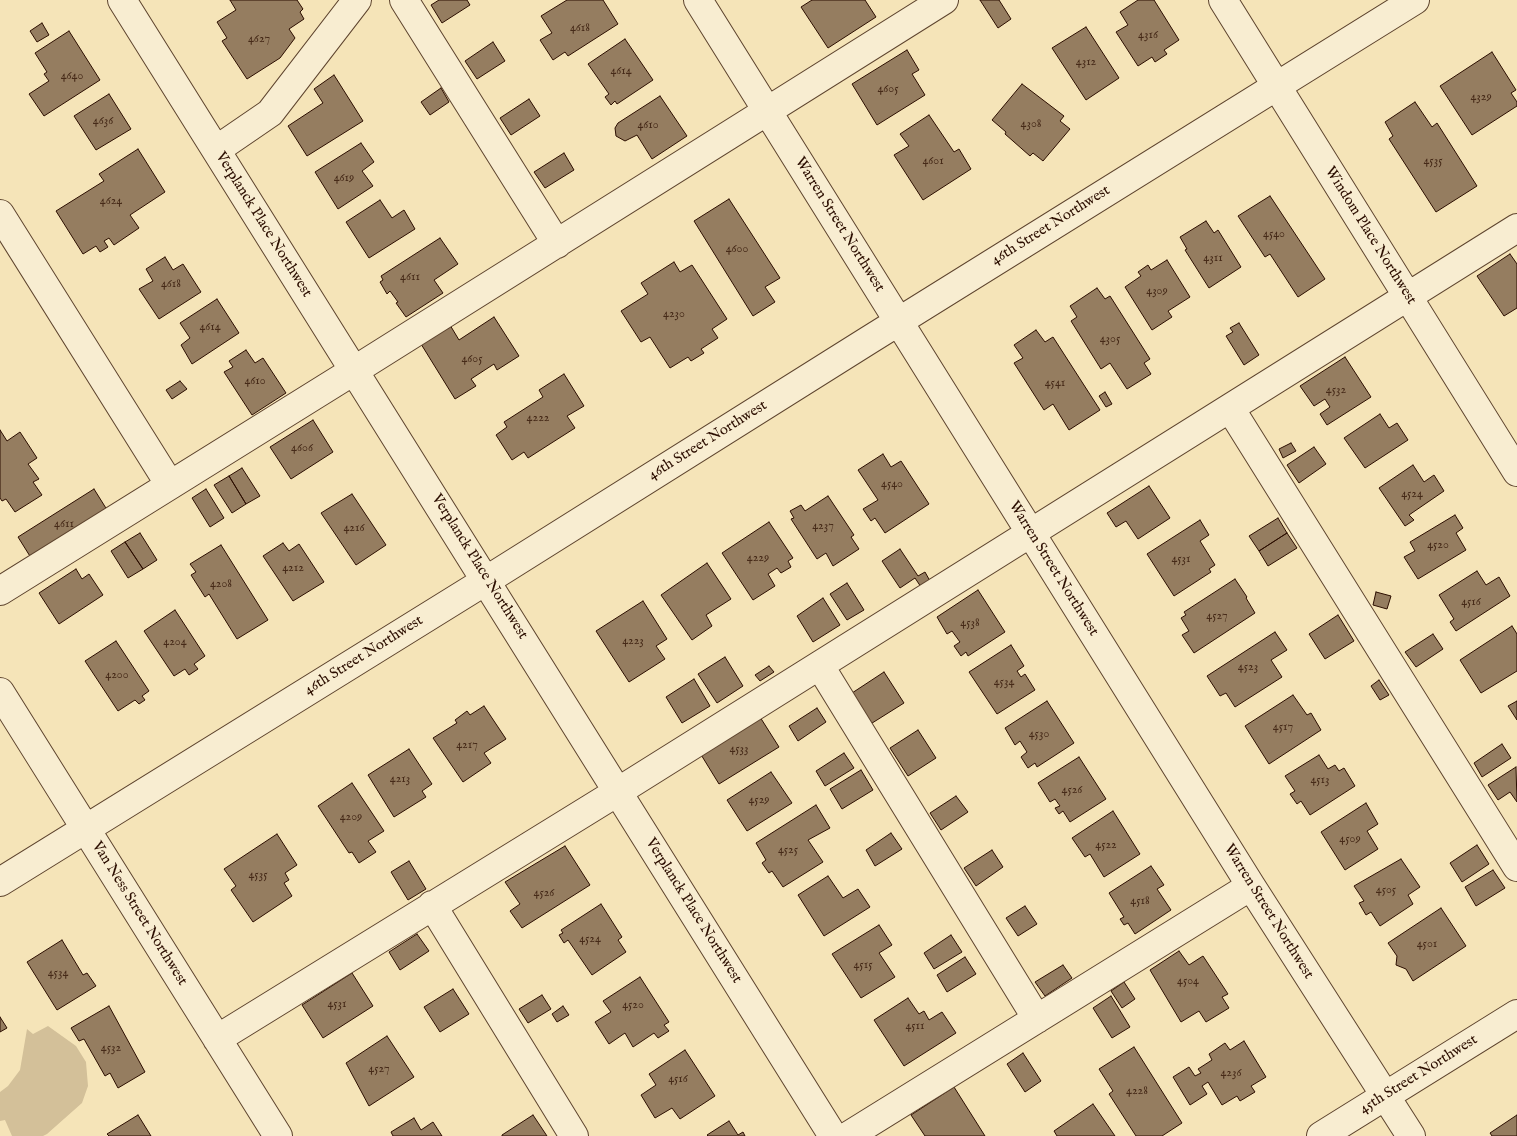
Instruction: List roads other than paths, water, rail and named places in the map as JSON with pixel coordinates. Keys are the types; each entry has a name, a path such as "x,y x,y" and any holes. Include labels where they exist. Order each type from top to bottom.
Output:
{"street":[{"name":"Verplanck Place Northwest","path":"122,0 487,580 833,1136"},
{"path":"216,150 270,113 357,0"},
{"path":"404,0 557,244"},
{"name":"Warren Street Northwest","path":"698,0 1251,886 1411,1136"},
{"path":"0,591 944,0"},
{"name":"Windom Place Northwest","path":"1223,0 1517,472"},
{"name":"46th Street Northwest","path":"0,882 1415,0"},
{"path":"0,214 170,485"},
{"path":"217,1039 820,666 1517,228"},
{"path":"1230,408 1517,867"},
{"path":"820,666 1037,1019"},
{"name":"Van Ness Street Northwest","path":"0,692 278,1136"},
{"path":"848,1136 1251,886"},
{"path":"432,906 574,1136"},
{"name":"45th Street Northwest","path":"1321,1136 1517,1014"}]}
